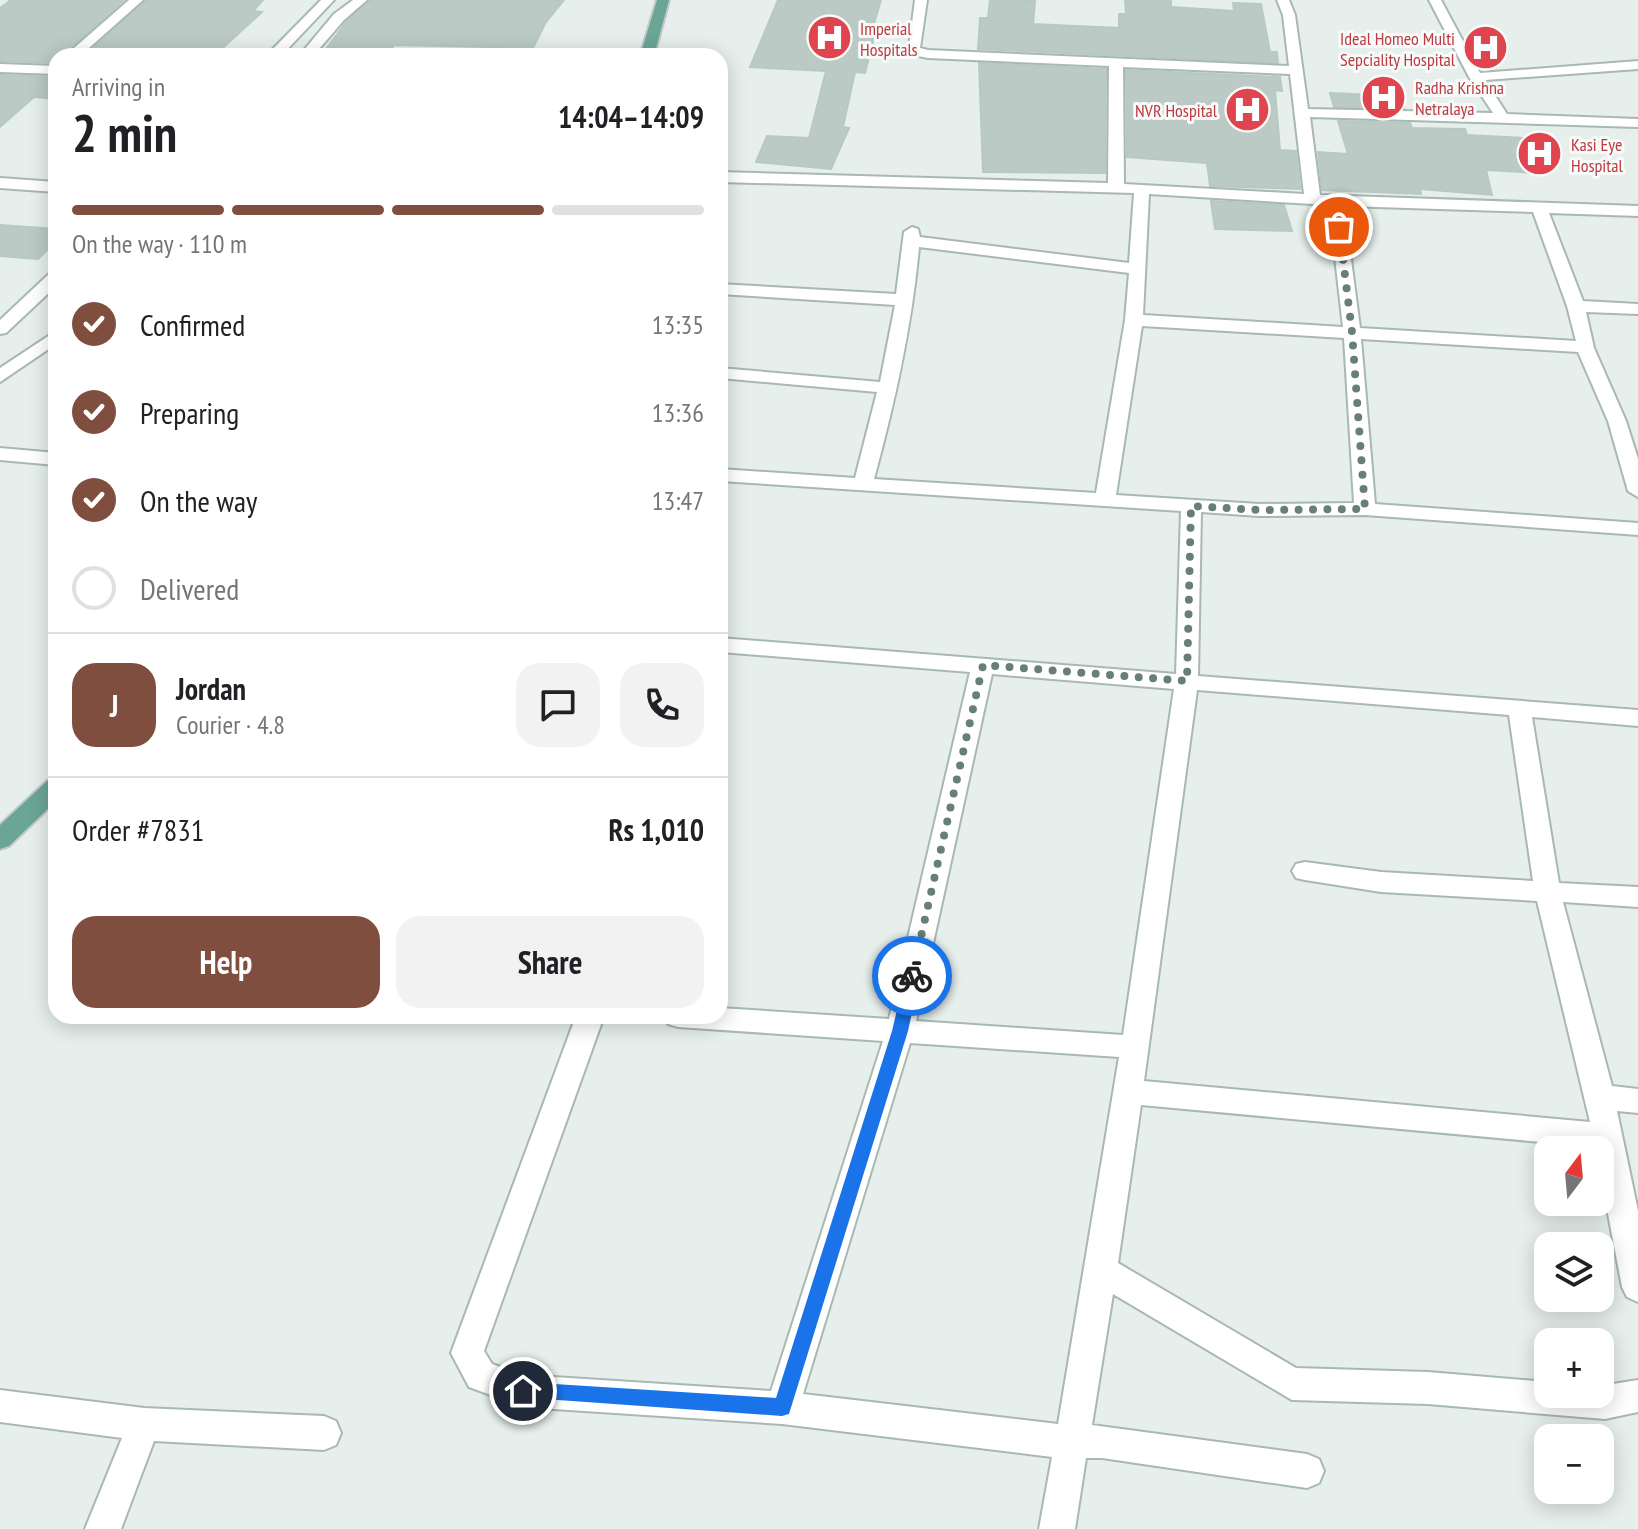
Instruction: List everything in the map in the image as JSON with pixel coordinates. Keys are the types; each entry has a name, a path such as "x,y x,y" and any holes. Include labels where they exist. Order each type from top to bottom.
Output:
{"main road":[{"path":"649,48 663,0"},
{"path":"0,840 48,795"}],"street":[{"path":"81,48 137,0"},
{"path":"281,48 328,0"},
{"path":"313,48 339,17 361,0"},
{"path":"921,0 913,51 928,54 1296,70"},
{"path":"1283,0 1289,15 1313,200"},
{"path":"1435,0 1476,77 1503,118"},
{"path":"1116,61 1116,188"},
{"path":"1476,77 1638,65"},
{"path":"0,68 48,70"},
{"path":"1302,113 1638,123"},
{"path":"728,177 1116,188 1313,200 1638,211"},
{"path":"0,183 48,186"},
{"path":"1105,500 1134,320 1142,189"},
{"path":"1336,201 1352,332 1365,509"},
{"path":"1540,210 1576,306 1585,347 1617,421 1638,491"},
{"path":"863,484 889,388 905,300 912,237 1137,269"},
{"path":"0,329 48,284"},
{"path":"728,289 905,300"},
{"path":"1576,306 1638,309"},
{"path":"1134,320 1585,347"},
{"path":"0,377 48,342"},
{"path":"728,374 889,388"},
{"path":"0,454 48,458"},
{"path":"728,476 1259,510 1365,509 1638,529"},
{"path":"1057,1529 1136,1047 1187,681 1191,506"},
{"path":"728,646 1638,718"},
{"path":"782,1408 900,1031 983,665"},
{"path":"1129,1092 1609,1136 1548,894 1519,708"},
{"path":"1305,871 1381,882 1638,897"},
{"path":"728,1019 1136,1047"},
{"path":"587,1024 467,1353 481,1376 523,1391 782,1408 1071,1442 1102,1441 1307,1471"},
{"path":"1600,1097 1638,1101"},
{"path":"1614,1162 1638,1287"},
{"path":"1101,1270 1292,1384 1428,1388 1605,1403 1638,1396"},
{"path":"0,1406 144,1424 324,1433"},
{"path":"103,1529 144,1424"}],"building":[{"path":"11,0 124,0 71,48 48,48 48,63 0,61 0,8"},
{"path":"146,0 263,0 253,11 262,12 223,48 94,48"},
{"path":"370,0 564,0 546,22 533,48 394,45 392,48 327,48 346,22"},
{"path":"778,0 881,0 871,34 875,34 865,73 855,72 843,127 849,128 831,169 756,162 767,136 809,138 826,71 750,67"},
{"path":"990,0 1035,1 1033,24 1119,28 1119,14 1126,14 1125,0 1171,0 1171,7 1234,11 1233,3 1261,4 1270,52 1277,52 1278,63 978,49 980,18 988,18"},
{"path":"979,63 1106,69 1105,173 983,172"},
{"path":"1126,70 1280,77 1282,91 1275,90 1280,150 1296,151 1300,189 1210,186 1207,163 1127,157"},
{"path":"0,75 48,77 48,98 34,97 0,127"},
{"path":"1330,93 1399,96 1404,108 1334,107"},
{"path":"1338,121 1410,123 1412,128 1465,129 1467,135 1525,138 1538,173 1486,170 1492,195 1420,189 1421,194 1322,190 1318,152 1348,154"},
{"path":"1211,201 1284,205 1292,231 1215,229"},
{"path":"0,225 48,228 48,249 38,259 0,256"}],"way so far":[{"path":"912,976 983,665 1187,681 1191,506 1259,510 1365,509 1352,332 1339,227"}],"place":[{"name":"Imperial Hospitals","path":"829,38"},
{"name":"Ideal Homeo Multi Sepciality Hospital","path":"1486,48"},
{"name":"Radha Krishna Netralaya","path":"1384,97"},
{"name":"NVR Hospital","path":"1248,110"},
{"name":"Kasi Eye Hospital","path":"1540,154"}],"route":[{"path":"523,1391 782,1408 900,1031 912,976"}]}
